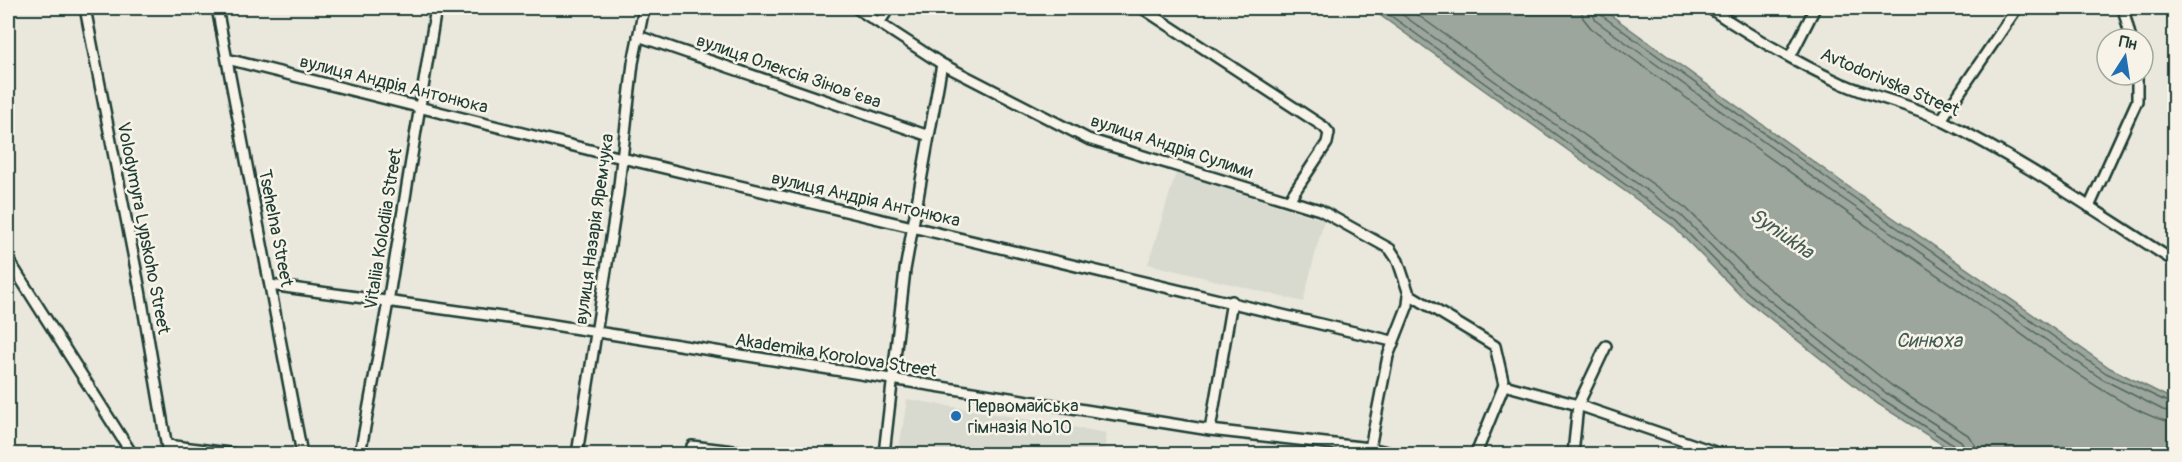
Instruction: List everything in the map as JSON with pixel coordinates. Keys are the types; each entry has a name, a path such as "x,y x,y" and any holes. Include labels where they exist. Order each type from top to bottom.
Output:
{"street":[{"name":"Volodymyra Lypskoho Street","path":"85,8 167,450"},
{"name":"Tsehelna Street","path":"216,8 302,454"},
{"name":"Vitaliia Kolodiia Street","path":"360,454 388,302 436,8"},
{"name":"вулиця Назарія Яремчука","path":"577,454 644,8"},
{"name":"вулиця Андрія Сулими","path":"856,8 942,64 1088,139 1320,210 1390,249 1398,261 1409,294"},
{"path":"879,23 889,8"},
{"path":"1142,8 1324,127 1329,133 1327,143 1289,200"},
{"name":"Avtodorivska Street","path":"1709,8 1790,57 1843,84 1882,99 1915,106 1998,149 2175,261"},
{"path":"1790,57 1815,8"},
{"path":"1941,120 2017,8"},
{"path":"2123,8 2128,27"},
{"name":"вулиця Олексія Зіновʼєва","path":"638,36 929,136"},
{"name":"вулиця Андрія Антонюка","path":"227,59 622,158 1232,301 1392,341"},
{"path":"884,454 913,228 942,64"},
{"path":"2089,207 2137,101 2137,87"},
{"path":"8,259 132,454"},
{"name":"Akademika Korolova Street","path":"270,285 596,332 1210,430 1370,448 1396,454"},
{"path":"1370,448 1392,341 1408,305 1409,294 1495,346 1503,385 1476,454"},
{"path":"1210,430 1232,301"},
{"path":"1573,454 1578,405 1606,346"},
{"path":"1503,385 1578,405 1721,454"},
{"path":"691,454 692,446 758,454"},
{"path":"167,450 236,454"}],"shaded area":[{"path":"1176,173 1324,220 1303,302 1148,264"},
{"name":"Первомайська гімназія №10","path":"907,399 1107,433 1104,454 898,454"}],"water":[{"name":"Синюха","path":"1370,8 1601,8 1846,185 2110,368 2174,400 2174,454 1957,454 1878,404 1739,294 1672,225"}],"place":[{"name":"Первомайська гімназія №10","path":"956,416"}],"water label":[{"name":"Syniukha","path":"1782,233"}]}
